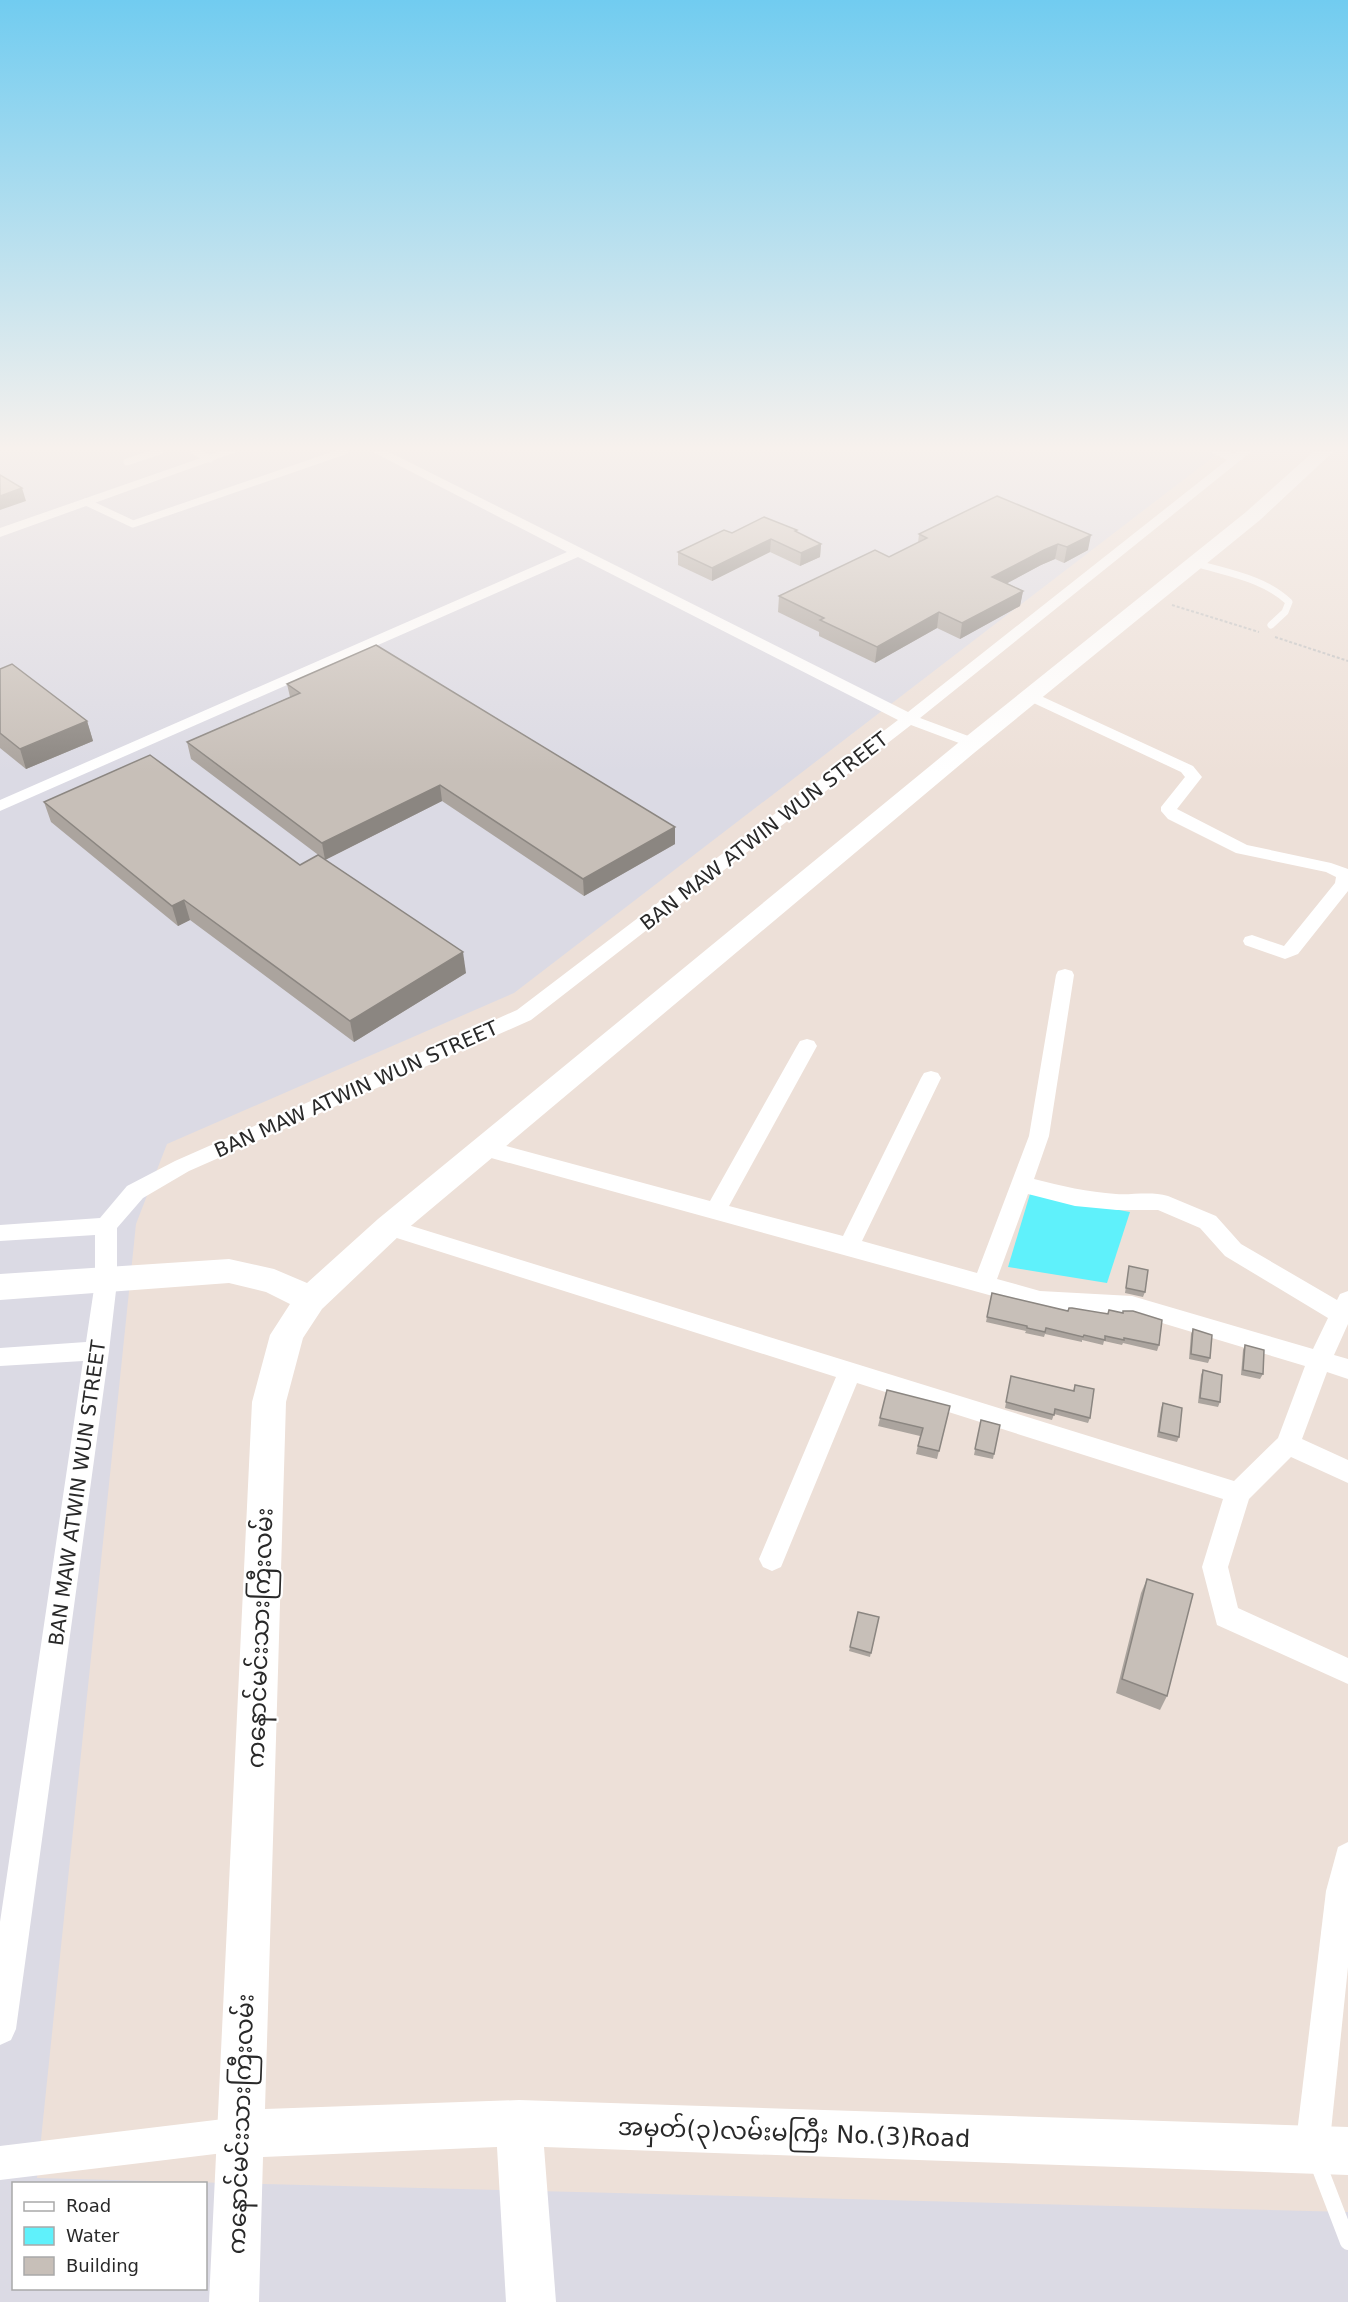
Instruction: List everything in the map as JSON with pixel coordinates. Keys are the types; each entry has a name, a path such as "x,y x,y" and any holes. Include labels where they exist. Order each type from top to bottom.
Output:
{"main road":[{"name":"ကနောင်မင်းသားကြီးလမ်း","path":"234,2302 269,1402 288,1335 310,1300 389,1227 1030,696 1201,558"},
{"path":"0,1287 106,1282 229,1271 274,1281 310,1300"},
{"path":"519,2123 531,2302"},
{"name":"အမှတ်(၃)လမ်းမကြီး No.(3)Road","path":"240,2134 519,2123 1330,2151"}],"street":[{"path":"0,806 564,558"},
{"path":"587,558 909,719 973,743"},
{"name":"BAN MAW ATWIN WUN STREET","path":"0,2029 97,1351 106,1282 106,1226 135,1192 182,1166 524,1015 909,719 1111,558"},
{"path":"1030,696 1187,769 1194,777 1169,807 1169,811 1174,815 1242,849 1331,868 1343,873 1346,878 1344,884 1291,950 1285,953 1252,941"},
{"path":"984,1284 1039,1136 1065,975"},
{"path":"716,1210 807,1046"},
{"path":"849,1246 931,1077"},
{"path":"484,1148 1040,1300 1132,1305 1348,1369"},
{"path":"1021,1184 1075,1198 1160,1202 1208,1222 1233,1250 1345,1307 1319,1362 1288,1444 1238,1493 1215,1567 1226,1616 1348,1671"},
{"path":"0,1233 106,1226"},
{"path":"389,1227 1238,1493"},
{"path":"0,1357 97,1351"},
{"path":"772,1559 850,1371"},
{"path":"1288,1444 1348,1472"},
{"path":"1330,2151 1341,1891 1348,1857"},
{"path":"0,2163 240,2134"}],"lane":[{"path":"1195,563 1271,587 1284,595 1289,602 1285,612 1271,625"},
{"path":"1330,2151 1348,2242"}],"path":[{"path":"1152,598 1261,633"},
{"path":"1272,636 1348,661"}],"shaded area":[{"path":"0,558 1081,558 514,993 167,1144 136,1224 37,2178 191,2182 12,2182 12,2290 207,2290 207,2182 1348,2212 1348,2302 0,2302"}],"water":[{"path":"1030,1194 1130,1212 1107,1283 1008,1267"}],"building":[{"path":"692,558 731,558 712,568"},
{"path":"857,558 1028,558 992,577 1023,591 962,623 939,612 877,647 820,620 824,618 779,596"},
{"path":"376,645 675,827 583,879 440,785 322,843 187,742 300,693 287,684"},
{"path":"12,664 87,721 20,749 0,733 0,669"},
{"path":"150,755 300,865 318,855 463,952 350,1021 184,900 172,906 44,802"},
{"path":"1129,1266 1148,1270 1145,1292 1126,1288"},
{"path":"992,1293 1068,1311 1072,1308 1108,1314 1109,1310 1123,1313 1123,1311 1133,1311 1162,1320 1159,1345 1105,1336 1105,1340 1084,1335 1083,1337 1046,1328 1045,1332 987,1317"},
{"path":"1193,1329 1212,1335 1210,1358 1191,1354"},
{"path":"1245,1345 1264,1350 1263,1374 1243,1370"},
{"path":"1203,1370 1222,1375 1220,1402 1200,1398"},
{"path":"1011,1376 1074,1391 1075,1385 1094,1389 1090,1418 1055,1409 1054,1415 1006,1402"},
{"path":"887,1390 950,1406 939,1451 918,1446 923,1428 880,1418"},
{"path":"1163,1403 1182,1408 1179,1437 1159,1432"},
{"path":"981,1420 1000,1425 994,1454 975,1449"},
{"path":"1147,1579 1193,1594 1167,1696 1122,1679"},
{"path":"858,1612 879,1617 871,1653 850,1647"}]}
